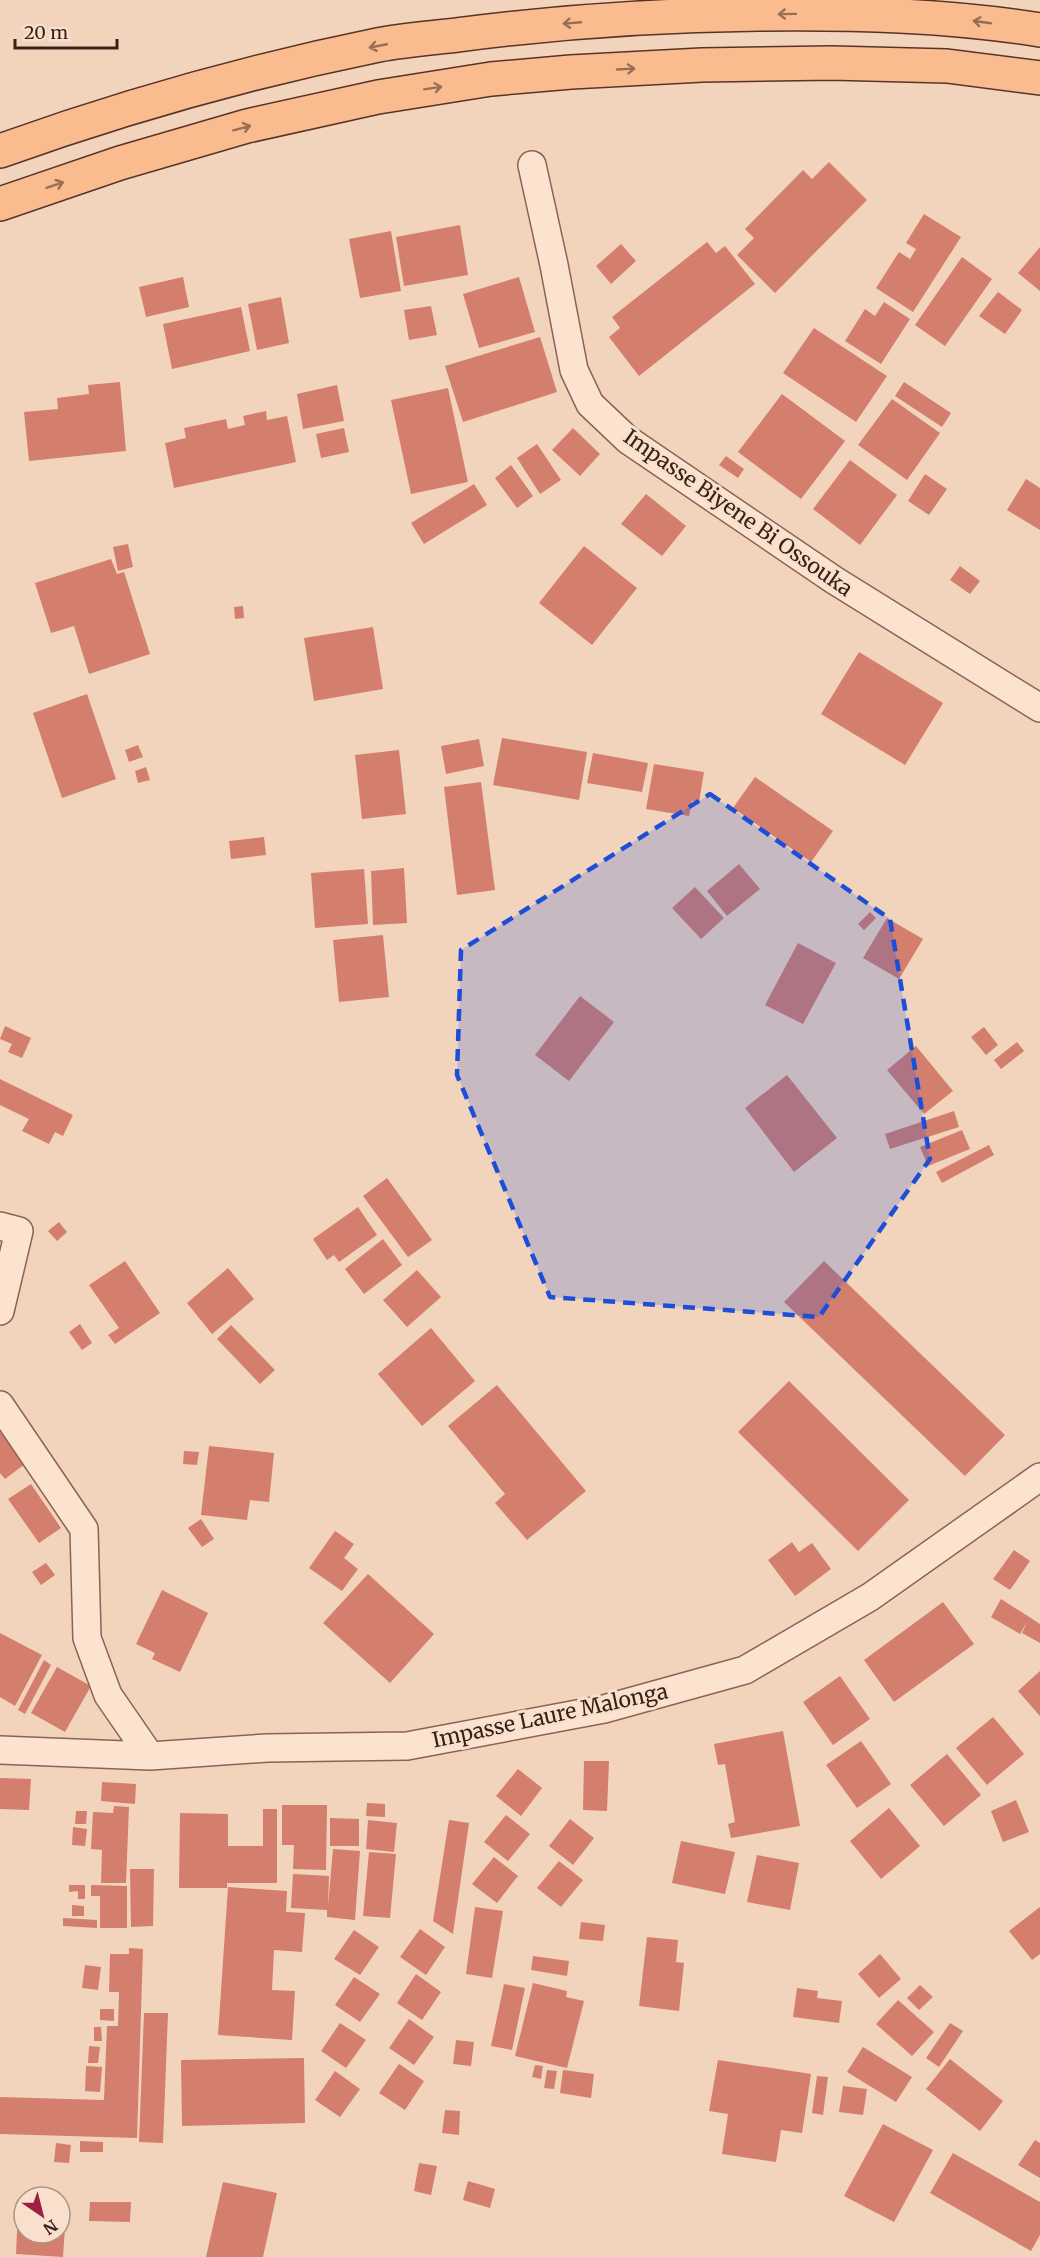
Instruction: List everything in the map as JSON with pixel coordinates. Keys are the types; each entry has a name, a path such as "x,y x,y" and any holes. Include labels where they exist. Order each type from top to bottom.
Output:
{"main road":[{"path":"0,151 127,108 250,74 381,45 490,30 715,15 833,14 966,20 1040,30"},
{"path":"0,204 120,163 247,126 378,97 491,79 702,65 832,63 947,66 1040,78"}],"street":[{"name":"Impasse Biyene Bi Ossouka","path":"532,165 574,370 590,404 628,440 834,580 1040,708"},
{"path":"0,1226 20,1232 0,1311"},
{"path":"0,1405 84,1529 87,1638 108,1695 150,1756"},
{"name":"Impasse Laure Malonga","path":"0,1750 150,1756 267,1748 407,1746 604,1709 745,1670 870,1597 1040,1477"}],"highlighted area":[{"path":"710,794 890,919 930,1159 819,1317 550,1297 457,1075 461,950"}],"building":[{"path":"829,162 867,200 775,293 737,255 754,238 745,229 803,170 812,179"},
{"path":"924,214 961,237 913,312 876,288 899,252 910,259 916,249 906,243"},
{"path":"460,225 468,275 404,286 396,237"},
{"path":"391,231 401,291 360,298 349,239"},
{"path":"707,242 716,253 725,246 755,284 639,376 609,337 620,328 612,317"},
{"path":"621,244 636,261 611,284 596,266"},
{"path":"1040,247 1040,291 1018,273"},
{"path":"962,257 992,279 945,346 915,325"},
{"path":"183,277 189,307 146,317 139,287"},
{"path":"519,277 535,332 479,348 463,294"},
{"path":"998,292 1022,310 1005,334 979,316"},
{"path":"281,297 289,343 257,350 248,304"},
{"path":"884,302 910,319 881,364 845,341 865,309 875,316"},
{"path":"431,306 437,335 409,340 404,310"},
{"path":"241,307 250,351 172,369 163,324"},
{"path":"814,328 887,376 856,422 783,373"},
{"path":"540,337 557,392 463,422 445,366"},
{"path":"120,382 126,451 29,461 24,412 58,409 57,398 89,394 88,385"},
{"path":"904,382 951,413 942,427 895,396"},
{"path":"337,385 344,421 303,429 297,394"},
{"path":"448,388 468,482 411,494 391,400"},
{"path":"782,394 845,441 801,499 738,452"},
{"path":"892,399 940,433 907,480 858,445"},
{"path":"266,411 267,420 287,416 296,462 174,488 165,443 186,438 184,428 226,419 228,429 245,425 243,416"},
{"path":"344,428 349,452 321,458 316,434"},
{"path":"573,428 600,454 580,476 552,450"},
{"path":"537,444 561,480 540,494 517,458"},
{"path":"726,456 744,469 738,478 719,465"},
{"path":"850,460 897,495 860,545 813,509"},
{"path":"511,465 533,496 517,508 495,478"},
{"path":"925,474 947,489 929,515 908,501"},
{"path":"1026,479 1040,488 1040,530 1007,510"},
{"path":"474,484 487,505 424,544 411,523"},
{"path":"646,494 686,526 662,556 621,524"},
{"path":"128,544 133,567 118,571 113,547"},
{"path":"584,546 637,588 592,645 539,603"},
{"path":"111,559 117,574 124,572 150,654 89,674 74,626 51,633 35,583"},
{"path":"960,566 980,581 970,594 950,580"},
{"path":"243,606 244,618 235,619 234,607"},
{"path":"373,627 383,689 314,701 304,638"},
{"path":"859,652 943,703 905,765 821,714"},
{"path":"87,694 116,779 62,798 33,713"},
{"path":"502,738 587,752 579,800 493,785"},
{"path":"479,739 484,766 446,774 441,746"},
{"path":"138,745 143,757 129,762 125,750"},
{"path":"399,750 406,814 362,819 355,755"},
{"path":"593,753 648,763 642,792 587,783"},
{"path":"654,764 704,772 699,802 692,801 689,816 646,809"},
{"path":"146,767 150,780 138,783 135,771"},
{"path":"755,777 833,831 811,862 733,808"},
{"path":"481,782 495,890 457,895 444,787"},
{"path":"264,837 266,855 231,859 229,841"},
{"path":"739,864 760,889 727,916 707,891"},
{"path":"404,868 407,923 373,925 371,871"},
{"path":"364,869 368,924 315,928 311,873"},
{"path":"695,887 724,918 701,939 672,908"},
{"path":"870,912 876,918 864,930 858,924"},
{"path":"887,918 923,939 899,979 863,958"},
{"path":"383,935 389,997 339,1002 333,940"},
{"path":"798,943 836,963 803,1024 765,1005"},
{"path":"580,996 614,1022 569,1081 535,1055"},
{"path":"5,1026 31,1038 22,1058 8,1052 12,1044 0,1039"},
{"path":"984,1027 998,1045 986,1055 971,1037"},
{"path":"1017,1042 1024,1051 1001,1069 994,1060"},
{"path":"916,1046 953,1091 924,1114 887,1070"},
{"path":"787,1075 837,1138 794,1172 745,1108"},
{"path":"0,1079 73,1115 63,1136 55,1132 49,1144 22,1131 29,1119 0,1105"},
{"path":"954,1111 959,1127 890,1149 885,1134"},
{"path":"962,1130 970,1149 928,1166 920,1147"},
{"path":"989,1145 994,1155 942,1183 936,1172"},
{"path":"387,1178 432,1240 408,1257 363,1196"},
{"path":"358,1207 377,1235 339,1262 334,1255 327,1260 313,1239"},
{"path":"59,1222 67,1232 57,1241 48,1231"},
{"path":"383,1239 402,1265 364,1294 345,1269"},
{"path":"125,1261 160,1313 115,1344 108,1335 119,1328 89,1285"},
{"path":"824,1261 1005,1435 965,1476 784,1302"},
{"path":"228,1268 254,1299 212,1334 187,1303"},
{"path":"417,1270 441,1297 407,1327 383,1300"},
{"path":"80,1324 92,1343 82,1350 69,1332"},
{"path":"231,1325 275,1370 260,1384 217,1339"},
{"path":"431,1328 475,1381 422,1426 378,1374"},
{"path":"789,1381 909,1500 858,1551 738,1432"},
{"path":"497,1385 586,1491 527,1540 495,1503 505,1494 448,1426"},
{"path":"0,1432 25,1464 5,1479 0,1473"},
{"path":"209,1446 274,1453 269,1502 250,1500 247,1520 201,1515"},
{"path":"184,1451 199,1452 197,1465 183,1464"},
{"path":"31,1484 61,1528 39,1543 8,1499"},
{"path":"201,1519 214,1539 202,1547 188,1528"},
{"path":"335,1531 354,1544 344,1558 358,1569 342,1591 309,1568"},
{"path":"792,1542 799,1552 812,1543 831,1569 795,1596 768,1560"},
{"path":"1014,1550 1030,1561 1010,1590 993,1579"},
{"path":"46,1563 55,1575 41,1585 32,1572"},
{"path":"368,1574 434,1634 390,1683 323,1623"},
{"path":"162,1590 208,1613 180,1672 152,1659 155,1653 136,1644"},
{"path":"1001,1599 1040,1624 1040,1643 1022,1633 1027,1622 1020,1634 991,1617"},
{"path":"943,1602 974,1644 894,1702 864,1660"},
{"path":"0,1633 42,1655 15,1706 0,1697"},
{"path":"44,1660 51,1665 25,1714 18,1710"},
{"path":"57,1667 91,1686 65,1732 31,1713"},
{"path":"1040,1671 1040,1716 1018,1691"},
{"path":"840,1676 870,1719 833,1745 803,1702"},
{"path":"993,1717 1024,1754 987,1785 956,1748"},
{"path":"783,1731 800,1826 731,1838 728,1824 735,1822 725,1764 718,1765 714,1744"},
{"path":"861,1741 891,1784 857,1808 826,1765"},
{"path":"947,1754 981,1795 944,1826 910,1785"},
{"path":"584,1761 609,1761 607,1811 583,1810"},
{"path":"518,1769 542,1788 521,1816 496,1796"},
{"path":"0,1778 31,1779 29,1810 0,1809"},
{"path":"102,1782 136,1784 135,1804 101,1801"},
{"path":"1016,1800 1029,1832 1003,1842 991,1811"},
{"path":"367,1803 385,1804 385,1817 366,1816"},
{"path":"282,1805 327,1805 326,1870 293,1869 294,1845 282,1845"},
{"path":"114,1806 129,1807 126,1883 101,1883 102,1850 91,1849 93,1812 113,1813"},
{"path":"889,1808 920,1846 881,1879 850,1841"},
{"path":"263,1809 277,1809 277,1883 227,1883 227,1888 179,1888 180,1813 228,1814 228,1846 263,1846"},
{"path":"76,1811 87,1811 86,1824 75,1824"},
{"path":"506,1815 530,1834 508,1861 484,1842"},
{"path":"330,1818 359,1819 359,1846 330,1846"},
{"path":"570,1819 594,1838 573,1865 549,1846"},
{"path":"368,1820 397,1823 394,1852 366,1849"},
{"path":"449,1820 469,1823 453,1934 433,1921"},
{"path":"73,1827 87,1829 85,1846 72,1845"},
{"path":"681,1841 735,1852 725,1894 672,1883"},
{"path":"333,1849 360,1851 355,1920 327,1917 327,1910 291,1908 293,1874 329,1876 328,1907"},
{"path":"369,1852 396,1854 390,1918 363,1916"},
{"path":"757,1855 799,1863 790,1910 747,1902"},
{"path":"494,1857 518,1876 497,1903 472,1884"},
{"path":"559,1861 583,1880 561,1907 537,1888"},
{"path":"130,1869 154,1869 153,1926 131,1927"},
{"path":"69,1885 85,1885 85,1899 78,1899 78,1891 69,1892"},
{"path":"91,1885 127,1886 127,1928 100,1928 100,1896 91,1896"},
{"path":"228,1887 287,1891 286,1912 305,1913 302,1952 274,1950 272,1990 295,1991 292,2040 218,2035"},
{"path":"72,1905 84,1906 84,1916 72,1916"},
{"path":"475,1907 503,1911 492,1978 466,1974"},
{"path":"1040,1907 1040,1954 1032,1960 1009,1931"},
{"path":"63,1918 97,1920 97,1928 63,1926"},
{"path":"581,1922 605,1925 603,1941 579,1939"},
{"path":"420,1929 445,1947 426,1975 400,1957"},
{"path":"354,1930 379,1947 360,1975 334,1959"},
{"path":"647,1937 678,1940 676,1962 684,1963 679,2011 639,2006"},
{"path":"129,1948 143,1949 137,2138 0,2134 0,2097 104,2100 107,2026 118,2026 119,1992 109,1992 110,1954 129,1954"},
{"path":"880,1954 901,1979 879,1998 858,1974"},
{"path":"533,1956 569,1961 567,1976 531,1970"},
{"path":"85,1965 101,1967 98,1990 82,1988"},
{"path":"416,1974 441,1992 422,2020 397,2003"},
{"path":"354,1977 380,1994 360,2022 335,2005"},
{"path":"533,1983 567,1991 566,1997 584,2001 567,2068 515,2056"},
{"path":"504,1984 525,1988 512,2050 491,2046"},
{"path":"920,1985 933,1997 919,2010 907,1998"},
{"path":"797,1988 818,1991 817,1998 842,2001 839,2023 793,2017"},
{"path":"898,2000 934,2032 912,2056 876,2024"},
{"path":"100,2009 114,2009 114,2021 100,2020"},
{"path":"144,2013 168,2013 163,2143 139,2142"},
{"path":"409,2019 434,2037 414,2065 389,2048"},
{"path":"340,2023 366,2040 346,2068 321,2051"},
{"path":"950,2023 963,2031 939,2067 926,2058"},
{"path":"94,2027 101,2027 102,2041 94,2041"},
{"path":"456,2040 474,2042 471,2066 453,2064"},
{"path":"89,2046 100,2047 98,2063 88,2063"},
{"path":"863,2047 912,2077 896,2102 847,2072"},
{"path":"304,2058 305,2123 182,2126 181,2060"},
{"path":"950,2059 1003,2101 980,2131 926,2089"},
{"path":"718,2060 811,2074 802,2133 781,2130 776,2162 722,2154 728,2114 709,2111"},
{"path":"399,2064 424,2081 405,2110 379,2093"},
{"path":"535,2065 543,2066 541,2079 532,2077"},
{"path":"86,2066 102,2067 100,2092 85,2091"},
{"path":"547,2070 557,2071 554,2089 544,2088"},
{"path":"563,2070 594,2074 591,2098 560,2093"},
{"path":"335,2071 360,2089 340,2117 315,2100"},
{"path":"817,2076 828,2077 823,2115 812,2113"},
{"path":"843,2086 867,2089 863,2115 839,2112"},
{"path":"445,2110 460,2111 459,2135 442,2133"},
{"path":"883,2124 933,2150 894,2222 844,2196"},
{"path":"1035,2140 1040,2143 1040,2178 1018,2165"},
{"path":"80,2141 103,2142 103,2152 80,2152"},
{"path":"56,2143 71,2145 69,2163 54,2162"},
{"path":"953,2153 1040,2202 1040,2235 1031,2251 930,2193"},
{"path":"419,2163 437,2166 431,2195 414,2191"},
{"path":"468,2181 495,2189 490,2208 463,2200"},
{"path":"223,2182 277,2193 263,2257 206,2257"},
{"path":"90,2202 131,2202 130,2222 89,2221"},
{"path":"16,2245 64,2245 63,2257 16,2254"}]}
